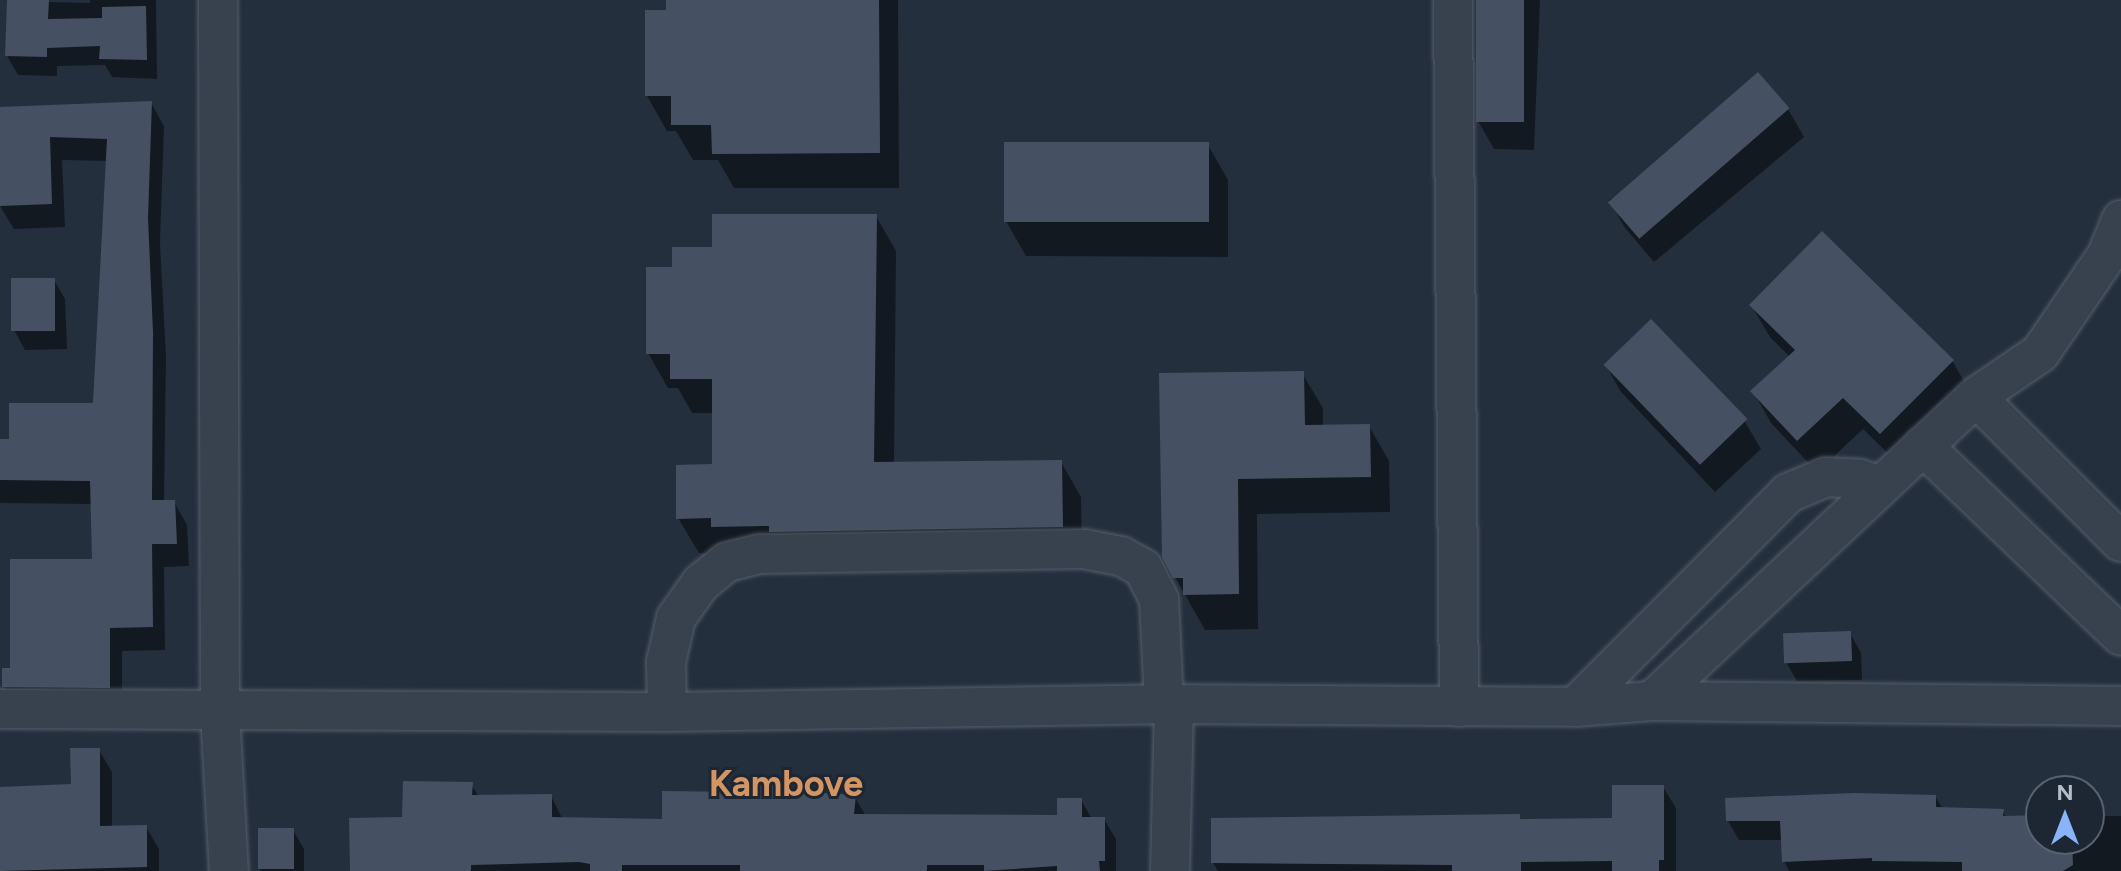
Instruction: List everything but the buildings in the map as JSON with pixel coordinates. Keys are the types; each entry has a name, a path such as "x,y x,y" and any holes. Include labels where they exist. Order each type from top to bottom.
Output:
{"street":[{"path":"218,0 220,712 229,871"},
{"path":"1453,0 1459,707"},
{"path":"1652,701 1976,397 2040,353 2107,255 2121,220"},
{"path":"1976,397 2121,542"},
{"path":"1923,446 2121,636"},
{"path":"1575,707 1788,493 1826,477 1860,479 1881,486"},
{"path":"667,712 666,662 676,618 701,583 727,562 760,554 1084,549 1121,556 1143,568 1159,600 1169,704 1170,871"},
{"path":"0,709 667,712 1169,704 1575,707 1652,701 2121,706"}],"district":[{"name":"Kambove","path":"786,784"}]}
